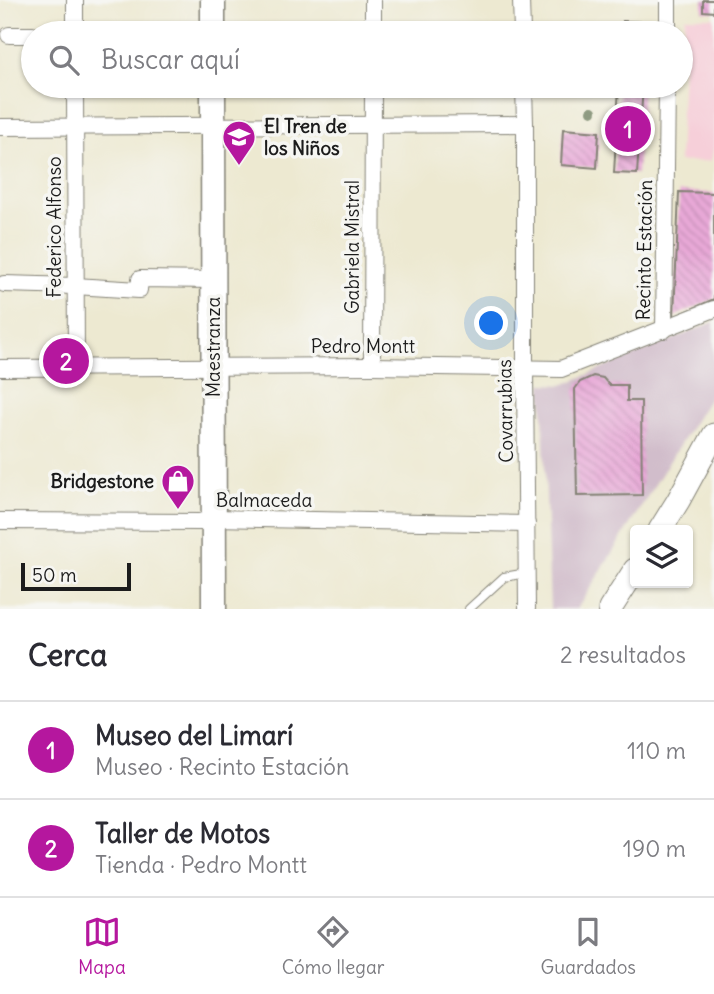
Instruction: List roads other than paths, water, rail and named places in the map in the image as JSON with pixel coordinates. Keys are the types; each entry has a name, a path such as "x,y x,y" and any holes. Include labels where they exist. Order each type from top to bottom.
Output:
{"main road":[{"path":"213,0 213,21"},
{"name":"Maestranza","path":"213,98 214,609"},
{"path":"663,525 714,435"},
{"path":"610,609 630,578"}],"street":[{"path":"75,0 75,21"},
{"path":"373,0 373,21"},
{"path":"521,0 522,21"},
{"path":"668,0 668,21"},
{"path":"9,34 21,34"},
{"name":"Federico Alfonso","path":"75,98 76,368"},
{"name":"Gabriela Mistral","path":"372,366 373,98"},
{"name":"Covarrubias","path":"524,98 527,609"},
{"name":"Recinto Estación","path":"664,330 667,98"},
{"path":"0,127 525,124"},
{"path":"4,284 139,290 140,279 213,280"},
{"name":"Pedro Montt","path":"0,368 372,366 561,369 714,309"},
{"name":"Balmaceda","path":"0,521 200,522 213,518 527,524"}],"lane":[{"path":"469,609 504,577 527,573"}],"place":[{"name":"Museo del Limarí","path":"628,129"},
{"name":"El Tren de los Niños","path":"239,167"},
{"name":"Taller de Motos","path":"66,361"},
{"name":"Bridgestone","path":"178,511"}]}
